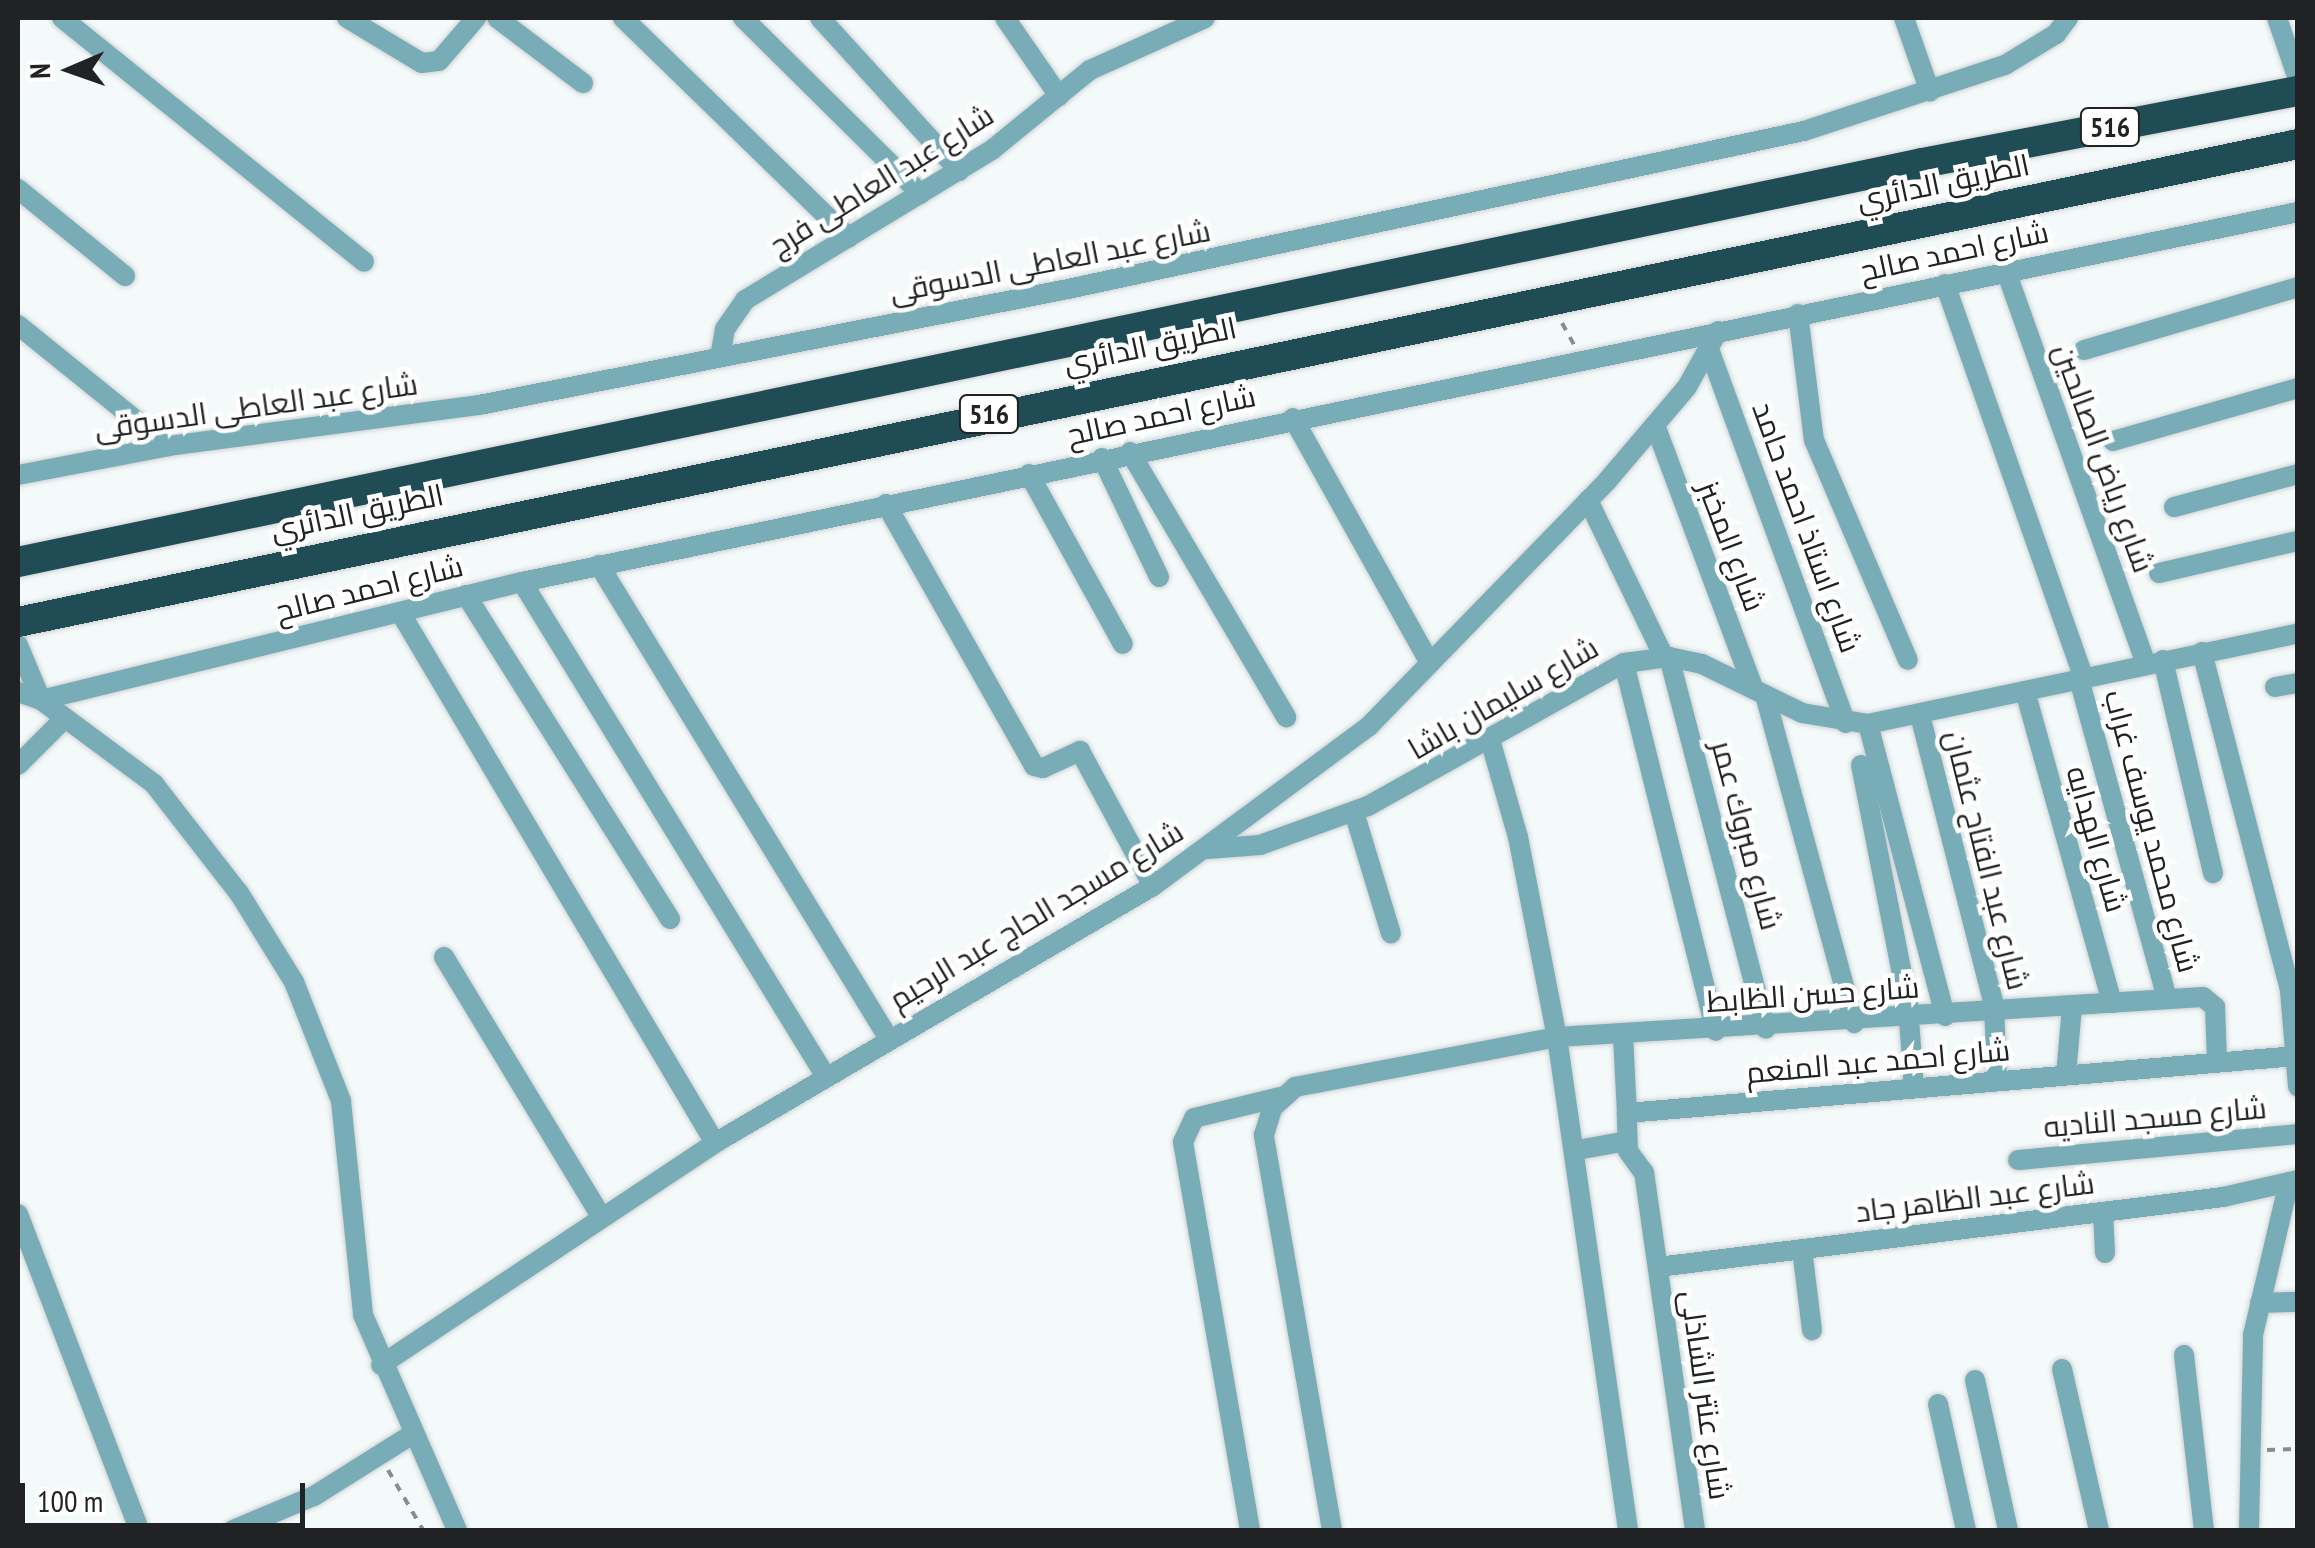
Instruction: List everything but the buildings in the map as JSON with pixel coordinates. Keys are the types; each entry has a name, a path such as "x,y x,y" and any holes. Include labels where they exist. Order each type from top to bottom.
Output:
{"highway":[{"name":"الطريق الدائري","path":"22,561 1923,163 2298,90"},
{"name":"الطريق الدائري","path":"30,620 2291,148"}],"street":[{"path":"62,18 364,262"},
{"path":"347,18 422,64 439,61 476,18"},
{"path":"497,18 584,83"},
{"path":"623,18 848,238"},
{"path":"743,18 921,194"},
{"path":"820,18 959,171"},
{"path":"1004,18 1059,96"},
{"name":"شارع عبد العاطى فرج","path":"720,357 725,328 745,300 959,171 1090,70 1179,22 1205,18"},
{"path":"1904,18 1930,92"},
{"name":"شارع عبد العاطى الدسوقى","path":"18,475 168,446 479,405 1804,131 2005,65 2056,34 2068,18"},
{"path":"2277,18 2298,80"},
{"path":"18,189 125,276"},
{"name":"شارع احمد صالح","path":"41,700 599,565 2298,212"},
{"name":"شارع رياض الصالحين","path":"2006,271 2155,662 2213,872"},
{"name":"شارع محمد يوسف غراب","path":"1945,284 2082,678 2167,999"},
{"path":"2084,350 2298,287"},
{"path":"1798,314 1814,440 1908,660"},
{"path":"18,325 168,446"},
{"name":"شارع مسجد الحاج عبد الرحيم","path":"381,1365 600,1215 715,1142 1153,886 1369,726 1588,500 1655,425 1710,352 1718,331"},
{"name":"شارع استاذ احمد حامد","path":"1710,352 1846,724"},
{"path":"2113,441 2298,388"},
{"path":"1293,418 1430,663"},
{"name":"شارع المخبز","path":"1655,425 1759,691 1854,1023"},
{"path":"1130,452 1286,717"},
{"path":"1102,458 1159,577"},
{"path":"1029,474 1122,644"},
{"path":"2174,507 2298,474"},
{"name":"شارع مبروك عمر","path":"1588,500 1667,657 1766,1029"},
{"path":"886,504 1034,766 1041,769 1080,750 1153,886"},
{"path":"2160,572 2298,541"},
{"path":"599,565 889,1039"},
{"path":"522,582 826,1076"},
{"path":"466,596 670,919"},
{"path":"400,612 715,1142"},
{"name":"شارع سليمان باشا","path":"1206,849 1260,845 1354,812 1490,743 1624,663 1667,657 1759,691 1802,714 1846,724 1868,724 2298,633"},
{"path":"18,645 41,700 62,720 154,784 184,818 294,982 342,1101 354,1270 381,1365 457,1530"},
{"path":"2202,652 2290,991 2298,1087"},
{"path":"1624,663 1716,1031"},
{"path":"2275,687 2298,683"},
{"name":"شارع الهدايه","path":"2025,691 2112,1002"},
{"path":"18,692 41,700"},
{"name":"شارع عبد الفتاح عثمان","path":"1920,715 1994,1012 1997,1081"},
{"path":"18,765 62,720"},
{"path":"1868,724 1945,1016"},
{"path":"1490,743 1518,837 1558,1037 1628,1530"},
{"path":"1861,765 1908,1019 1914,1088"},
{"path":"1354,812 1391,934"},
{"path":"444,958 600,1215"},
{"name":"شارع حسن الظابط","path":"1250,1530 1183,1142 1194,1118 1280,1097 1295,1087 1558,1037 1766,1029 2112,1002 2210,998 2217,1062"},
{"path":"2066,1075 2072,1006"},
{"path":"1622,1035 1626,1141 1642,1166 1658,1267"},
{"name":"شارع احمد عبد المنعم","path":"1626,1113 2296,1056"},
{"path":"1280,1097 1264,1135 1332,1530"},
{"name":"شارع مسجد الناديه","path":"2018,1160 2298,1134"},
{"path":"1576,1150 1626,1141"},
{"path":"2249,1530 2247,1451 2260,1303 2293,1181"},
{"name":"شارع عبد الظاهر جاد","path":"1658,1267 2103,1212 2293,1181"},
{"path":"2103,1212 2105,1253"},
{"path":"18,1214 139,1530"},
{"path":"1802,1249 1812,1330"},
{"name":"شارع عنتر الشاذلى","path":"1658,1267 1695,1530"},
{"path":"2260,1303 2298,1302"},
{"path":"2184,1355 2204,1530"},
{"path":"2062,1369 2099,1530"},
{"path":"1975,1380 2008,1530"},
{"path":"1938,1404 1966,1530"},
{"path":"232,1530 293,1508 413,1434"}],"path":[{"path":"2247,1451 2298,1449"},
{"path":"379,1454 423,1530"}]}
